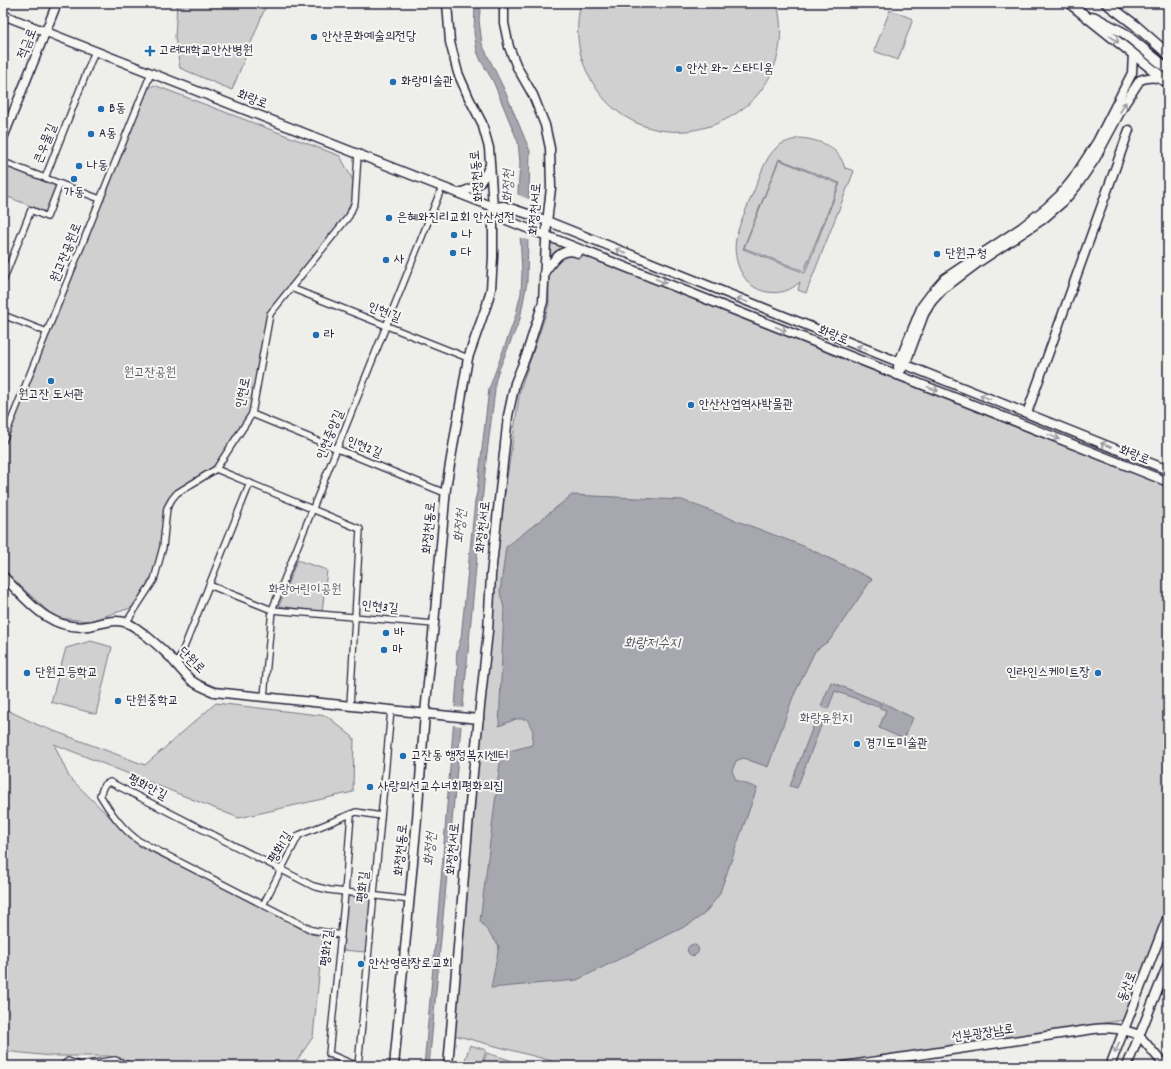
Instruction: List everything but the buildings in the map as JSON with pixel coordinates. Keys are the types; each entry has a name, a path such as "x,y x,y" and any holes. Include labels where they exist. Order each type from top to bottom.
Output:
{"main road":[{"path":"1106,3 1135,24 1166,52"},
{"path":"1069,5 1162,77 1168,84"},
{"path":"1069,5 1124,33 1168,69"}],"street":[{"name":"적금로","path":"3,138 57,3"},
{"name":"화정천동로","path":"394,1066 410,900 445,493 468,358 491,289 493,257 493,207 489,148 482,123 458,73 450,42 447,3"},
{"name":"화정천서로","path":"448,1066 476,718 488,632 491,575 508,416 515,384 526,356 543,302 546,236 551,188 550,148 545,125 533,95 516,66 509,47 504,23 504,3"},
{"name":"화랑로","path":"3,15 459,193 493,207 504,219 1168,482"},
{"name":"큰우물길","path":"95,51 45,178 100,199"},
{"path":"902,363 922,306 945,278 1022,227 1060,196 1074,179 1097,142 1132,73 1133,54"},
{"name":"원고잔공원로","path":"3,440 151,73"},
{"path":"897,375 924,314 932,301 943,289 979,262 1042,220 1064,201 1076,187 1095,159 1125,103 1140,80 1150,77 1160,79 1168,84"},
{"path":"1027,413 1130,130"},
{"name":"인현로","path":"126,622 154,580 163,546 167,508 177,493 216,469 252,414 270,314 349,216 355,202 358,154"},
{"path":"3,162 45,178"},
{"path":"459,193 473,188 484,180 490,165"},
{"path":"3,281 31,210 47,217 60,184"},
{"name":"인현중앙길","path":"264,697 272,610 442,187"},
{"name":"화랑로","path":"493,207 504,206 537,217 1168,470"},
{"path":"544,274 556,257 566,251 572,250 585,255 598,256"},
{"name":"인현1길","path":"291,288 468,358"},
{"path":"3,315 47,332"},
{"name":"인현2길","path":"252,414 445,493"},
{"path":"216,469 360,529 350,706"},
{"path":"177,665 250,483"},
{"path":"3,576 35,609 49,620 69,626 86,626 117,620 126,622"},
{"name":"인현3길","path":"209,585 272,610 434,624"},
{"name":"단원로","path":"126,622 168,655 193,682 214,692 476,718"},
{"name":"평화길","path":"358,1066 375,896 391,710"},
{"name":"평화안길","path":"341,934 312,930 131,836 104,803 100,795 104,785 110,782 313,886 345,893 410,900"},
{"name":"평화1길","path":"263,905 300,835 356,812 381,816"},
{"name":"평화2길","path":"351,814 345,893 329,1054 358,1066"},
{"name":"동산로","path":"1110,1066 1168,916"},
{"path":"1126,1066 1168,964"},
{"name":"선부광장남로","path":"844,1066 1094,1029 1124,1029 1139,1035"},
{"path":"1139,1035 1165,1066"},
{"path":"62,1066 68,1061 80,1065 115,1060 131,1066"}],"green space":[{"path":"177,3 267,3 232,90 180,68 175,37"},
{"name":"안산 와~ 스타디움","path":"581,3 777,3 780,45 768,80 744,107 714,125 679,131 644,126 613,107 588,74 581,57 578,39 578,21"},
{"path":"890,10 913,19 898,60 874,51"},
{"name":"원고잔공원","path":"154,85 340,156 355,184 354,213 273,313 255,408 217,469 179,492 168,508 166,550 158,569 134,607 89,621 58,618 51,614 3,570 3,445 147,90"},
{"path":"800,138 822,143 828,146 839,155 845,169 854,171 806,293 798,290 800,282 785,291 776,293 767,292 751,285 741,272 736,256 736,239 743,216 769,157 779,145","holes":["779,159 840,183 805,273 743,249"]},
{"path":"779,160 839,184 804,271 744,248"},
{"path":"8,167 56,185 46,212 3,195 3,180"},
{"name":"화랑유원지","path":"548,232 1168,481 1168,908 1124,1020 822,1066 551,1066 552,1061 454,1035 498,539 520,390 549,305"},
{"name":"화랑어린이공원","path":"297,560 327,570 322,612 279,606"},
{"path":"91,641 112,647 96,714 51,702 66,648"},
{"path":"216,703 327,716 354,738 353,792 239,818 54,744 69,777 139,846 229,890 311,934 323,936 313,1037 293,1066 135,1066 109,1056 51,1056 3,1051 3,708 38,725 145,765"},
{"path":"347,896 371,898 366,952 342,950"},
{"path":"470,1045 486,1050 481,1066 463,1066"},
{"path":"487,1053 529,1066 482,1066"},
{"path":"305,1059 321,1066 300,1066"}],"water":[{"path":"475,3 481,3 479,20 482,44 504,89 530,151 527,282 520,319 498,372 495,383 486,461 429,1066 424,1066 458,668 456,657 461,638 475,501 489,389 515,318 521,293 522,273 518,192 520,163 518,142 493,81 477,51 474,33"},
{"name":"화랑저수지","path":"572,495 682,500 806,547 872,579 830,640 815,651 793,697 768,767 743,758 736,761 732,771 736,780 757,788 719,895 704,914 690,924 577,980 491,988 499,946 480,921 500,763 507,758 506,752 532,745 533,731 527,719 516,719 499,726 504,608 500,592 506,547"},
{"path":"831,682 880,702 878,707 835,691 828,709 821,706"},
{"path":"882,702 913,718 904,739 879,728 886,710 879,708"},
{"path":"817,716 824,718 797,788 790,786"},
{"path":"691,945 695,945 697,946 697,954 691,955 688,952 688,948"}],"pier":[{"path":"516,194 531,200 530,241 518,237"},
{"path":"453,707 465,708 463,726 452,725"}],"railway":[{"path":"1160,3 1168,9"}],"place":[{"name":"안산문화예술의전당","path":"314,37"},
{"name":"고려대학교안산병원","path":"150,51"},
{"name":"안산 와~ 스타디움","path":"679,69"},
{"name":"화랑미술관","path":"393,82"},
{"name":"B동","path":"101,109"},
{"name":"A동","path":"91,134"},
{"name":"나동","path":"79,166"},
{"name":"가동","path":"74,179"},
{"name":"은혜와진리교회 안산성전","path":"389,218"},
{"name":"나","path":"454,235"},
{"name":"다","path":"453,253"},
{"name":"단원구청","path":"937,254"},
{"name":"사","path":"386,260"},
{"name":"라","path":"316,335"},
{"name":"원고잔 도서관","path":"51,381"},
{"name":"안산산업역사박물관","path":"691,405"},
{"name":"바","path":"386,633"},
{"name":"마","path":"384,650"},
{"name":"단원고등학교","path":"27,673"},
{"name":"인라인스케이트장","path":"1098,673"},
{"name":"단원중학교","path":"118,701"},
{"name":"경기도미술관","path":"857,744"},
{"name":"고잔동 행정복지센터","path":"403,756"},
{"name":"사랑의선교수녀회평화의집","path":"370,787"},
{"name":"안산영락장로교회","path":"361,964"}],"water label":[{"name":"화정천","path":"509,186"},
{"name":"화정천","path":"461,526"},
{"name":"화정천","path":"431,849"}]}
